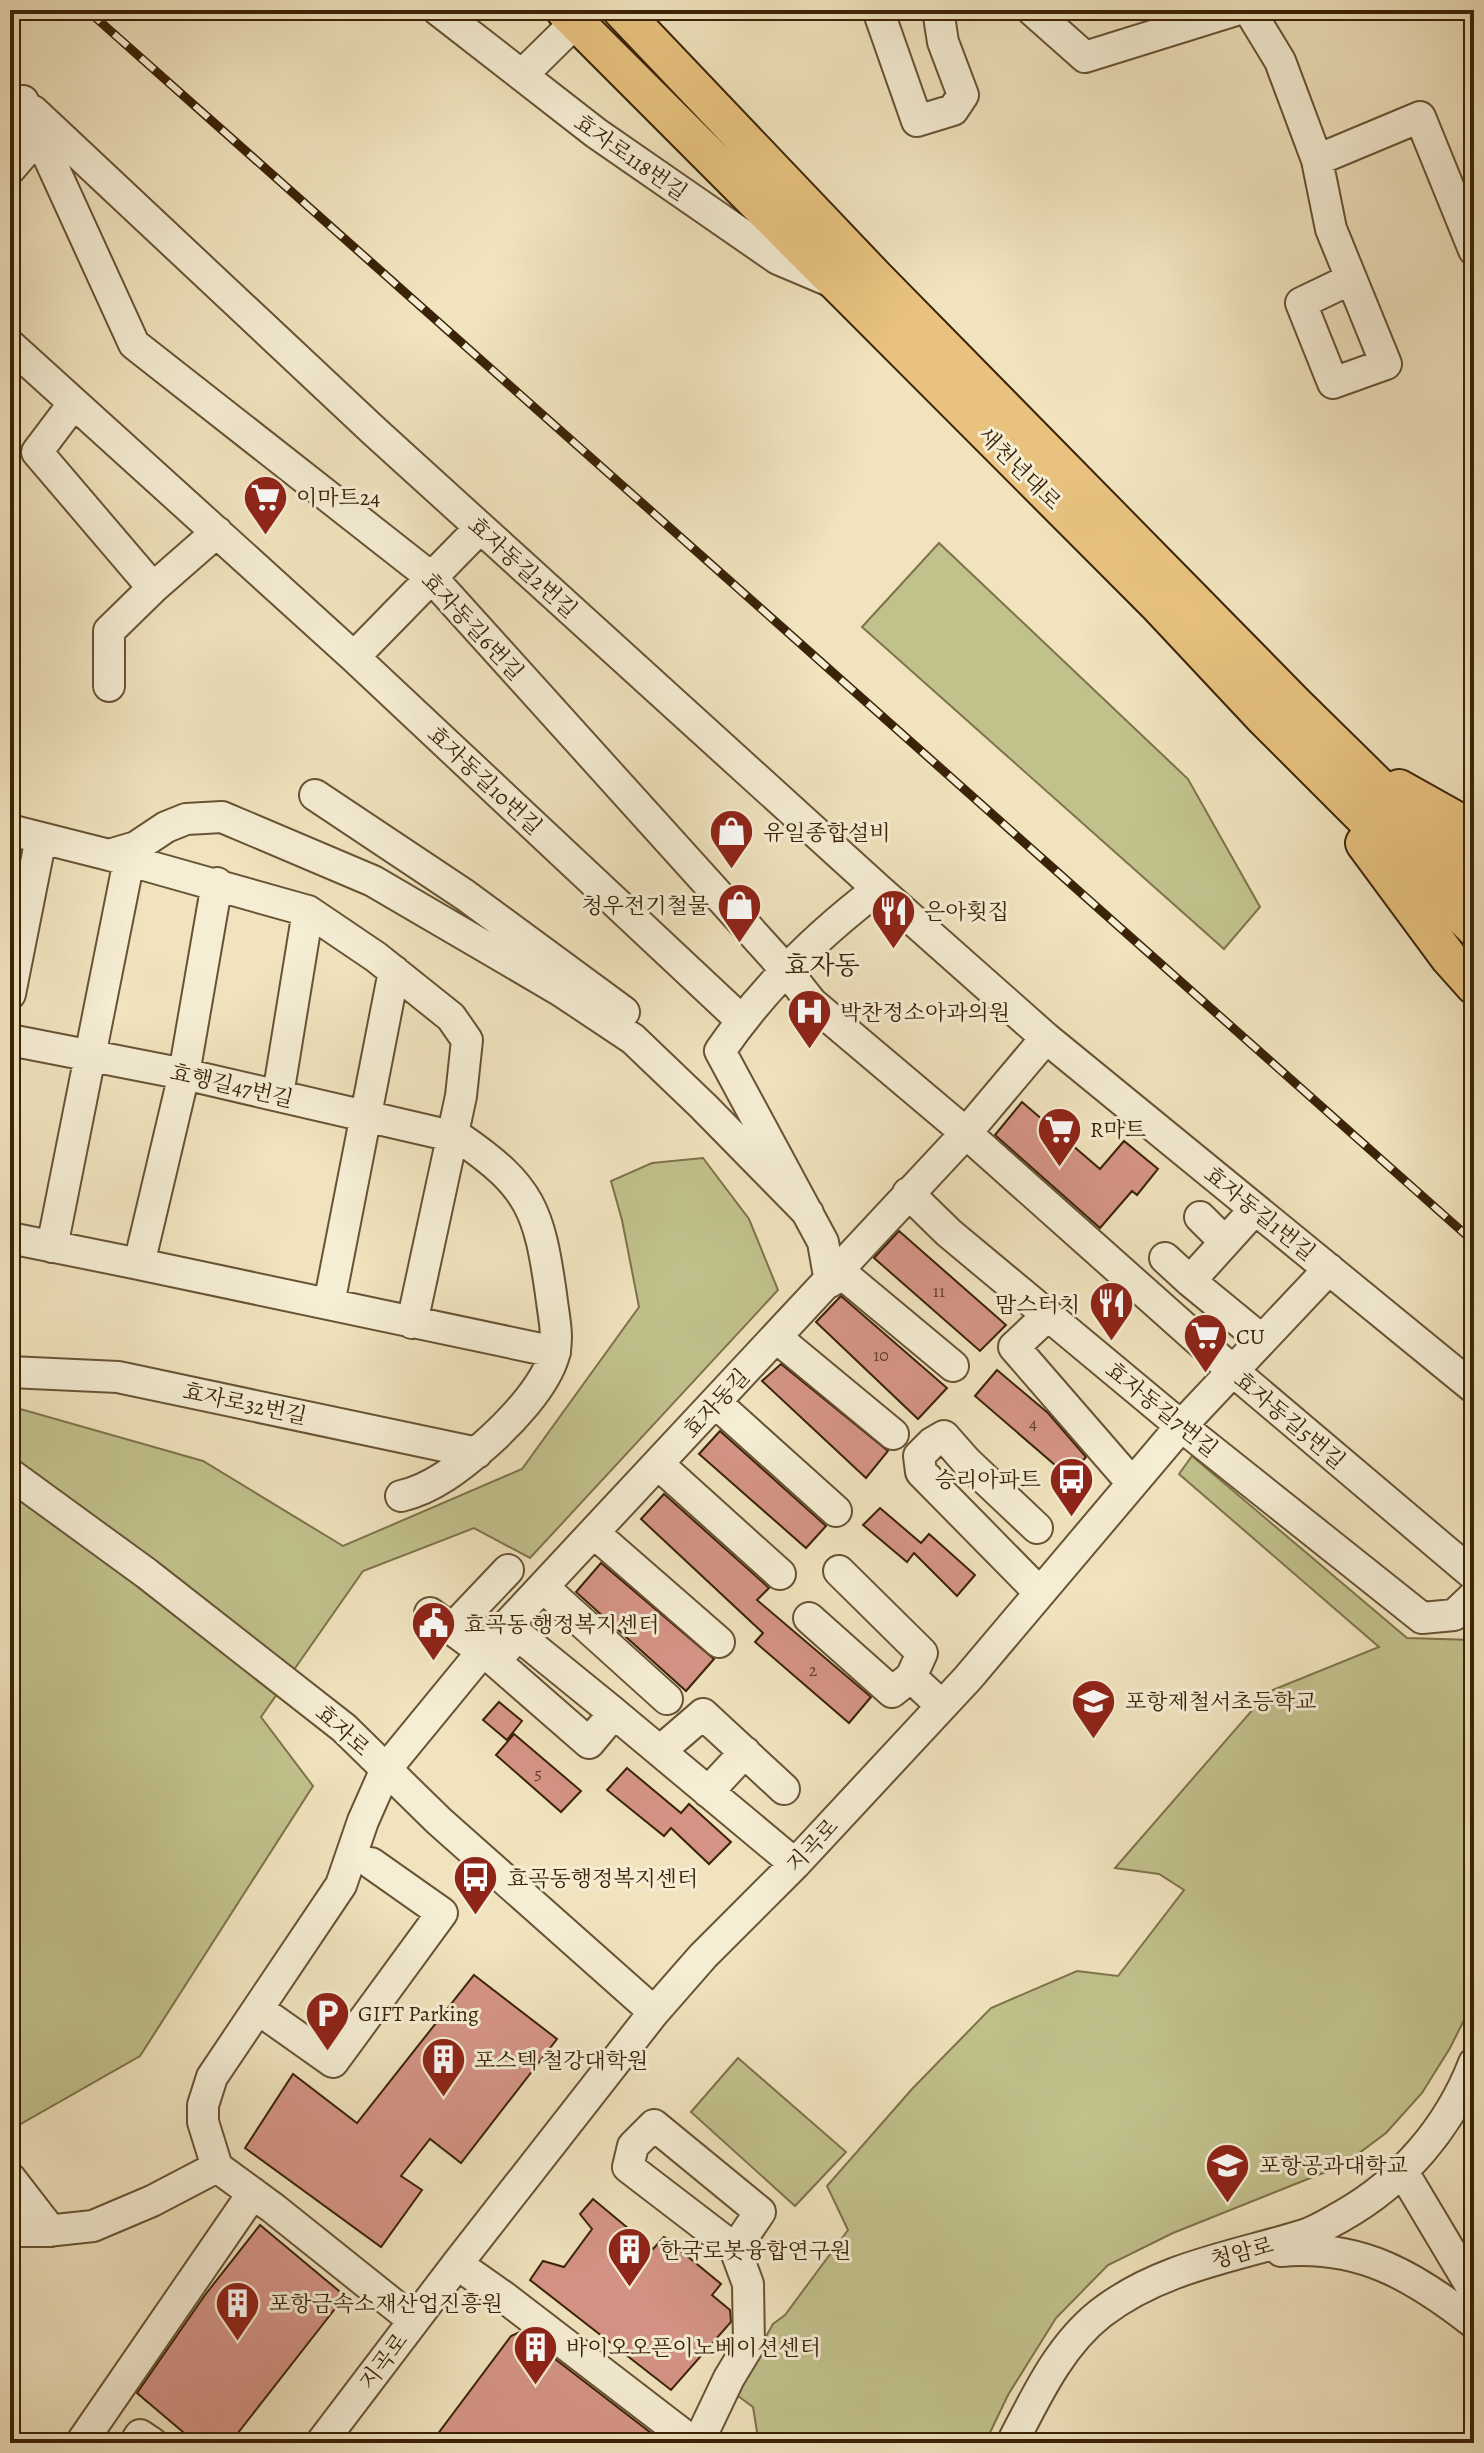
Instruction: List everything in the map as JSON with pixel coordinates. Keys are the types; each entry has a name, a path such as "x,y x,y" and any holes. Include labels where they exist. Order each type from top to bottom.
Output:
{"main road":[{"name":"새천년대로","path":"621,10 876,278 1295,704 1474,880"},
{"name":"새천년대로","path":"576,14 837,284 1157,604 1286,740 1474,928"},
{"path":"1295,704 1396,786 1474,830"},
{"path":"1286,740 1449,958 1474,986"}],"street":[{"name":"효자로118번길","path":"438,10 596,133 778,259 837,284"},
{"path":"878,10 917,121 953,110 963,95 943,42 938,10"},
{"path":"1032,10 1085,57 1236,10"},
{"path":"1249,10 1280,61 1317,160 1331,229 1351,279"},
{"path":"522,75 576,14"},
{"name":"효자동길6번길","path":"16,93 39,135 134,344 432,578 785,969 812,1003 966,1133"},
{"name":"효자동길2번길","path":"16,93 480,528 1046,1038"},
{"path":"1317,160 1420,117 1474,250"},
{"path":"10,169 39,135"},
{"name":"효자동길10번길","path":"10,345 354,657 741,1020"},
{"path":"74,403 37,452 153,588"},
{"path":"354,657 480,528"},
{"path":"109,686 109,631 217,532"},
{"path":"315,795 465,895 648,1028 639,1044"},
{"path":"119,857 166,827 186,819 222,817 373,881 561,991 639,1044 808,1213"},
{"path":"10,830 217,883 308,911 394,971 451,1017 467,1040 461,1096 412,1323"},
{"path":"10,994 41,838"},
{"path":"52,1247 90,1056 119,857"},
{"path":"139,1264 184,1074 217,883"},
{"path":"878,889 826,929 785,969 741,1020 720,1051 823,1242 834,1276 953,1366"},
{"path":"278,1095 308,911"},
{"path":"329,1304 394,971"},
{"name":"효자동길","path":"217,2167 203,2122 203,2105 212,2077 341,1885 363,1821 386,1769 488,1657 543,1587 966,1133 1046,1038"},
{"name":"효자동길1번길","path":"1046,1038 1474,1388"},
{"name":"효행길47번길","path":"10,1040 184,1074 460,1138 497,1163 529,1200 544,1242 555,1326 555,1352"},
{"name":"효자동길5번길","path":"966,1133 1233,1371 1474,1575"},
{"name":"효자동길7번길","path":"908,1193 949,1233 1181,1426 1422,1618 1454,1615 1474,1596"},
{"path":"1190,1281 1255,1209"},
{"path":"1200,1217 1225,1242"},
{"path":"10,1238 555,1352 549,1367 514,1419 477,1453 423,1491 401,1496"},
{"path":"1165,1258 1262,1340"},
{"name":"지곡로","path":"321,2443 654,2012 703,1956 795,1864 942,1706 1181,1426 1329,1269"},
{"path":"1048,1315 1014,1347 1132,1483"},
{"path":"777,1338 893,1434"},
{"name":"효자로32번길","path":"10,1372 118,1377 477,1453"},
{"path":"716,1403 836,1511"},
{"path":"1037,1528 944,1436 919,1456 921,1472 1040,1593"},
{"path":"658,1464 780,1574"},
{"name":"효자로","path":"10,1474 240,1645 344,1728 439,1821 654,2012"},
{"path":"977,1530 1007,1500"},
{"path":"594,1533 719,1642"},
{"path":"508,1570 441,1621 589,1743 614,1713 795,1864"},
{"path":"809,1618 892,1692 911,1677 922,1653 839,1571"},
{"path":"543,1587 667,1699"},
{"path":"911,1677 942,1706"},
{"path":"660,1751 703,1714 784,1789"},
{"path":"708,1792 745,1752"},
{"path":"258,2009 333,2062 442,1913 371,1863"},
{"name":"청암로","path":"1012,2443 1032,2403 1063,2354 1098,2315 1158,2279 1182,2269 1308,2234 1373,2197 1403,2172 1439,2130 1474,2063"},
{"path":"10,2231 51,2231 93,2226 152,2201 217,2167 413,2320"},
{"path":"1403,2172 1474,2291"},
{"path":"10,2178 51,2231"},
{"path":"81,2443 253,2193"},
{"path":"457,2264 696,2443 749,2345 748,2284 735,2249"},
{"path":"1228,2256 1309,2249 1368,2259 1438,2295 1474,2323"},
{"path":"135,2443 140,2435 152,2443"}],"green space":[{"path":"939,543 1188,779 1260,907 1224,949 862,627"},
{"path":"703,1158 749,1219 778,1290 530,1558 474,1528 363,1571 261,1717 313,1786 140,2056 10,2130 10,1406 203,1461 343,1546 522,1469 639,1307 611,1181 652,1163"},
{"path":"1192,1456 1407,1638 1474,1640 1474,1901 1464,1923 1474,1929 1474,2000 1450,2048 1422,2093 1386,2133 1343,2165 1173,2233 1108,2265 1056,2318 1008,2395 985,2443 755,2443 758,2438 753,2407 734,2393 773,2324 785,2315 848,2230 827,2186 912,2089 991,2008 1077,1971 1118,1976 1184,1890 1159,1874 1115,1868 1268,1692 1379,1647 1179,1474"},
{"path":"738,2058 846,2152 795,2206 691,2112"}],"building":[{"name":"R마트","path":"1022,1102 1100,1169 1124,1141 1158,1169 1137,1195 1132,1191 1100,1228 995,1135"},
{"path":"899,1231 1006,1325 980,1351 874,1258"},
{"path":"841,1296 947,1388 918,1419 816,1322"},
{"path":"781,1364 888,1451 866,1478 762,1381"},
{"path":"997,1370 1048,1413 1086,1457 1069,1477 975,1396"},
{"path":"720,1431 826,1526 806,1548 699,1454"},
{"path":"664,1494 769,1588 757,1600 871,1697 849,1723 755,1642 763,1633 641,1519"},
{"path":"880,1508 921,1543 929,1534 975,1575 957,1596 914,1553 907,1562 863,1525"},
{"path":"601,1563 714,1659 686,1691 576,1592"},
{"path":"499,1702 522,1721 507,1740 483,1720"},
{"path":"514,1734 581,1791 561,1812 496,1755"},
{"path":"627,1768 681,1813 689,1804 731,1842 709,1864 671,1828 664,1836 607,1790"},
{"name":"포스텍 철강대학원","path":"474,1975 557,2039 461,2163 430,2139 401,2176 422,2190 381,2247 245,2148 293,2074 357,2123"},
{"name":"한국로봇융합연구원","path":"593,2199 653,2249 664,2237 721,2284 712,2295 730,2310 731,2322 671,2390 530,2280 543,2261 564,2267 592,2229 580,2214"},
{"name":"포항금속소재산업진흥원","path":"260,2225 345,2296 230,2443 196,2443 137,2393 205,2295"},
{"name":"바이오오픈이노베이션센터","path":"520,2332 664,2443 431,2443 511,2336"}],"railway":[{"path":"87,10 1474,1242"}],"place":[{"name":"이마트24","path":"265,536"},
{"name":"유일종합설비","path":"732,871"},
{"name":"청우전기철물","path":"740,944"},
{"name":"은아횟집","path":"893,950"},
{"name":"박찬정소아과의원","path":"809,1051"},
{"name":"R마트","path":"1059,1168"},
{"name":"맘스터치","path":"1111,1343"},
{"name":"CU","path":"1205,1375"},
{"name":"승리아파트","path":"1072,1518"},
{"name":"효곡동 행정복지센터","path":"433,1663"},
{"name":"포항제철서초등학교","path":"1094,1740"},
{"name":"효곡동행정복지센터","path":"476,1917"},
{"name":"GIFT Parking","path":"327,2052"},
{"name":"포스텍 철강대학원","path":"443,2099"},
{"name":"포항공과대학교","path":"1228,2204"},
{"name":"한국로봇융합연구원","path":"629,2289"},
{"name":"포항금속소재산업진흥원","path":"238,2342"},
{"name":"바이오오픈이노베이션센터","path":"535,2386"}],"district":[{"name":"효자동","path":"822,965"}]}
